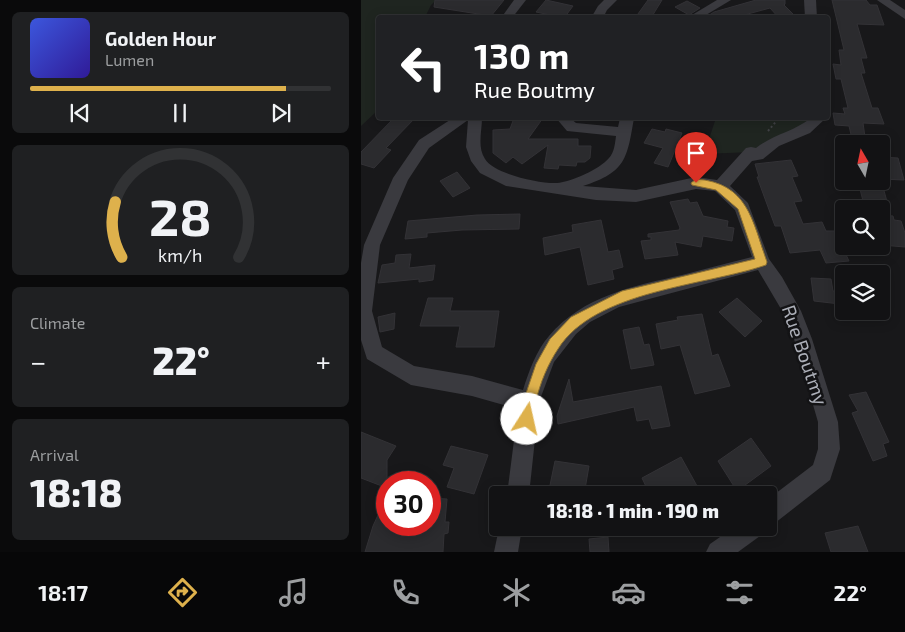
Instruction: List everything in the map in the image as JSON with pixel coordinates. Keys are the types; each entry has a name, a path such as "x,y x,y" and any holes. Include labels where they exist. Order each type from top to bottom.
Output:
{"street":[{"path":"508,15 520,0"},
{"path":"598,15 602,8 611,0"},
{"path":"698,15 725,0"},
{"path":"809,0 811,15"},
{"path":"883,0 905,16"},
{"path":"459,120 424,144 401,178 372,245 363,312 374,354 411,375 472,386 529,402"},
{"name":"Rue Boutmy","path":"475,120 473,147 485,169 511,182 596,194 636,196 696,183 709,184 720,188 742,207 762,262 792,311 803,339 828,422 829,449 821,472 777,507"},
{"path":"557,188 608,169 620,155 624,124 572,128 565,120"},
{"path":"720,188 749,154 758,155 774,142 805,130 817,120"},
{"path":"519,486 529,402 541,369 555,343 575,321 622,296 762,262"},
{"path":"506,552 509,536"},
{"path":"718,552 741,536"}],"shaded area":[{"path":"361,0 436,0 426,15 376,15 376,112 361,126"},
{"path":"715,120 813,120 802,129 751,152 704,154"}],"building":[{"path":"435,0 504,0 492,15 434,7"},
{"path":"546,0 573,6 566,15 550,15 536,12"},
{"path":"648,0 662,0 653,15 637,15"},
{"path":"756,0 785,0 784,5 794,15 776,15 770,8 744,15 710,15"},
{"path":"832,0 866,0 870,5 877,5 884,25 857,24 867,58 861,58 865,73 861,73 872,108 878,108 884,124 863,123 865,135 851,135 849,126 835,125 833,113 845,114 843,108 848,108 841,79 836,79 833,64 841,65 839,50 844,50"},
{"path":"687,1 700,8 689,15 675,7"},
{"path":"392,120 413,120 386,148 391,150 374,168 361,164 361,152"},
{"path":"513,120 542,120 528,139 578,139 578,146 591,146 590,158 585,162 577,162 576,166 559,165 558,169 544,168 548,145 522,164 513,157 506,163 493,153 493,130 510,129"},
{"path":"652,129 665,132 666,129 682,133 668,167 654,163 663,148 644,143"},
{"path":"890,158 898,158 904,180 890,179"},
{"path":"791,160 798,176 792,177 802,201 794,202 803,224 822,222 826,231 835,231 835,255 846,255 849,261 826,263 820,250 790,253 781,226 775,226 757,177 759,177 755,164"},
{"path":"457,172 470,188 453,197 440,181"},
{"path":"860,190 884,190 887,200 863,200"},
{"path":"688,199 690,203 697,202 703,216 728,221 727,227 734,228 732,241 703,236 701,247 675,242 678,255 645,259 641,241 651,240 648,234 679,230 680,228 670,202"},
{"path":"520,214 519,229 427,233 427,237 405,239 408,221 477,215"},
{"path":"890,216 893,216 894,220 901,221 905,233 905,247 890,246"},
{"path":"601,220 608,252 619,250 623,267 612,270 614,279 588,285 580,247 545,255 543,238 573,232 572,225"},
{"path":"411,254 409,268 435,265 433,280 419,282 419,279 378,283 382,265 395,263 396,255"},
{"path":"811,278 831,279 833,291 835,291 835,303 814,301"},
{"path":"428,298 453,298 450,311 499,311 494,347 456,347 460,326 420,326"},
{"path":"737,298 762,321 745,337 719,312"},
{"path":"395,313 394,329 380,332 378,317"},
{"path":"702,314 712,356 718,354 730,386 695,394 680,345 661,349 656,324 678,320 677,317"},
{"path":"639,327 644,345 649,344 654,365 631,369 623,330"},
{"path":"569,379 573,402 661,386 670,426 652,429 649,419 637,421 634,407 558,424 557,416"},
{"path":"866,392 889,442 883,444 887,456 873,461 852,413 858,411 849,395"},
{"path":"361,432 396,446 387,460 387,471 376,471 376,484 361,478"},
{"path":"751,438 771,466 744,486 734,486 718,461"},
{"path":"451,446 488,455 474,494 447,487 454,468 443,465"},
{"path":"681,457 697,486 646,486 642,478"},
{"path":"555,461 589,466 586,486 550,486"},
{"path":"441,499 447,499 445,522 449,522 448,533 444,534 443,552 365,552 376,519 376,536 441,536"},
{"path":"858,526 868,552 831,552 825,533"},
{"path":"608,537 609,552 590,552 589,539"}],"route":[{"path":"527,419 529,402 541,369 555,343 575,321 622,296 762,262 742,207 720,188 709,184 696,183"}]}
